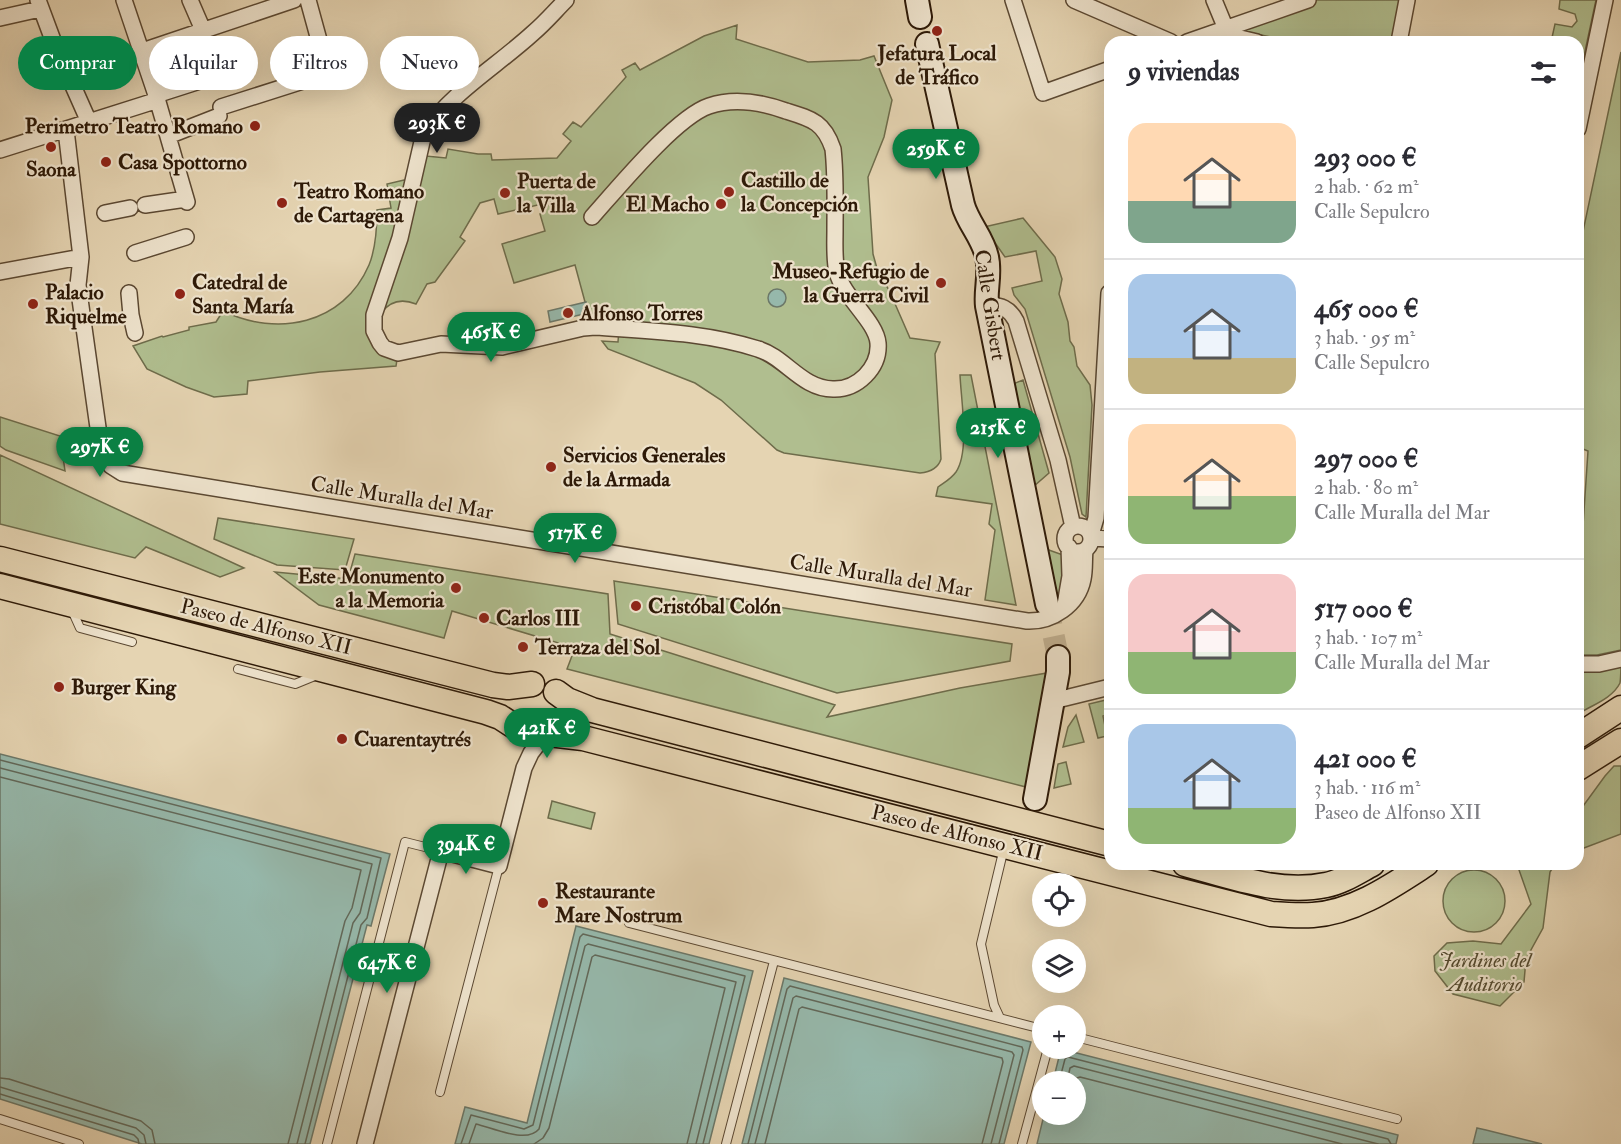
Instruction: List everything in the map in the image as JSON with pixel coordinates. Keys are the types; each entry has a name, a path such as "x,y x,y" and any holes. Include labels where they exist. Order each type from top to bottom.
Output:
{"main road":[{"name":"Paseo de Alfonso XII","path":"0,559 493,685 508,687 532,684"},
{"name":"Paseo de Alfonso XII","path":"0,586 486,712 500,717 519,729"},
{"path":"532,684 547,686 556,692 561,700 563,714 560,724 547,735 534,737 519,729 511,714 513,699 523,688 532,684"},
{"name":"Paseo de Alfonso XII","path":"556,692 567,700 592,710 1104,842"},
{"path":"1584,732 1621,708"},
{"name":"Paseo de Alfonso XII","path":"547,735 583,738 1271,914 1314,915 1350,907 1372,897 1416,870"},
{"path":"1584,764 1621,741"},
{"path":"1005,846 1013,818"},
{"path":"1207,870 1252,882 1295,888 1327,885 1343,880 1361,870"}],"street":[{"path":"91,216 186,201 157,97 124,0"},
{"path":"190,0 203,30"},
{"path":"142,51 294,0"},
{"path":"168,136 220,111 328,73 308,0"},
{"path":"566,0 535,32 452,100 434,118 424,133 400,238 374,315 374,332 384,348 398,353 441,344 502,347 595,327 723,339 765,352 809,383 820,388 835,390 861,381 875,361 877,338 846,293 837,272 833,149 829,137 821,126 810,118 753,102 737,101 707,107 672,132 592,217"},
{"path":"1013,0 1042,93 1104,71"},
{"path":"1074,0 1101,5 1160,36"},
{"path":"1214,0 1226,35 1306,0"},
{"path":"1400,36 1407,0"},
{"path":"1584,100 1605,0"},
{"path":"0,18 39,4 89,122"},
{"name":"Calle Gisbert","path":"927,44 963,204 986,254 987,306 1056,606"},
{"path":"0,150 66,130 176,90"},
{"path":"0,272 81,257 91,216 66,130"},
{"path":"135,253 186,237"},
{"name":"Calle Muralla del Mar","path":"81,257 78,285 101,449 111,466 128,475 1027,621 1048,619 1056,606"},
{"path":"129,293 135,333"},
{"path":"987,306 1002,307 1012,313 1016,321 1058,460 1073,527"},
{"path":"1056,606 1073,599 1083,581 1089,541 1096,518 1104,380"},
{"path":"1056,606 1070,576 1066,534 1073,527 1081,526 1087,529 1089,541"},
{"path":"1069,547 1076,552 1089,541 1104,540"},
{"path":"1013,818 1035,799 1058,672 1058,657"},
{"path":"1584,664 1599,664 1621,659"},
{"path":"1053,701 1104,688"},
{"path":"519,729 524,768"},
{"path":"366,1144 441,851 499,866 524,768 531,753 547,735"},
{"path":"1035,799 1054,829"}],"lane":[{"path":"69,604 80,627 132,642"},
{"path":"238,669 295,684 328,671"},
{"path":"327,1144 405,842 441,851"},
{"path":"1000,1018 994,1005 981,944 1005,846"},
{"path":"440,1092 499,866"},
{"path":"629,924 1032,1026"},
{"path":"726,1144 774,960"},
{"path":"1086,1040 1397,1119"},
{"path":"1022,1144 1045,1059"},
{"path":"0,1119 79,1144"}],"green space":[{"path":"1308,0 1401,0 1393,36 1266,36 1247,32 1242,23"},
{"path":"1560,0 1596,0 1584,56 1584,36 1552,36 1555,24 1572,27 1577,21 1575,14 1559,9"},
{"path":"737,25 736,39 808,62 860,60 874,56 892,100 884,137 868,177 873,254 878,272 889,290 910,338 940,342 935,354 941,459 933,469 920,473 784,453 777,450 721,400 695,383 608,349 602,341 618,342 620,315 588,313 575,265 514,283 502,244 545,231 540,214 551,202 498,214 494,199 480,203 460,237 465,241 435,282 427,284 416,304 405,301 396,302 381,313 381,336 398,353 396,366 248,381 247,394 214,397 147,369 133,346 189,330 189,327 216,322 223,311 244,319 286,324 326,313 343,301 357,285 369,265 376,238 377,210 391,208 387,184 404,180 420,183 426,156 446,158 448,149 491,154 492,160 557,158 571,141 563,134 573,122 581,127 626,77 622,70 635,63 640,70 704,36"},
{"path":"1621,52 1621,650 1597,655 1584,655 1584,511 1588,451 1584,449 1584,227"},
{"path":"1023,218 1055,257 1062,279 1059,294 1068,322 1070,341 1074,347 1077,366 1090,385 1092,405 1086,517 1082,514 1070,457 1025,309 1014,295 1012,288 1042,281 1036,251 1005,257 984,227"},
{"path":"960,375 971,375 1016,605 985,600 995,530 989,524 992,504 936,496 938,487 956,472 963,452 964,425"},
{"path":"1023,380 1049,473 1034,486 1013,384"},
{"path":"0,417 60,436 65,471 0,446"},
{"path":"0,455 244,568 220,577 146,547 135,558 0,524"},
{"path":"218,518 354,539 345,570 277,565 214,539"},
{"path":"1046,549 1063,555 1063,576 1057,603"},
{"path":"355,554 608,594 610,634 835,705 827,717 960,688 1047,673 1026,787 567,669 575,648 452,611 444,638 319,605 275,572 348,579"},
{"path":"614,581 1012,644 1010,661 837,693 618,624"},
{"path":"1621,659 1620,683 1616,689 1584,710 1584,663"},
{"path":"1104,700 1104,737 1098,738 1089,704"},
{"path":"1076,715 1084,742 1063,747 1068,727"},
{"path":"1066,762 1071,784 1054,788 1058,764"},
{"path":"1614,766 1621,766 1621,834 1584,848 1584,805"},
{"path":"552,801 595,813 591,829 548,818"},
{"path":"1474,870 1486,872 1496,879 1503,889 1505,901 1503,913 1496,923 1486,930 1474,932 1462,930 1452,923 1445,913 1443,901 1445,889 1452,879 1462,872"},
{"name":"Jardines del Auditorio","path":"1519,870 1551,870 1543,928 1526,959 1524,982 1500,1006 1453,994 1435,971 1434,956 1447,943 1473,941 1501,944 1531,904"}],"water":[{"path":"777,289 783,292 786,298 783,304 777,307 771,304 768,298 771,292"},
{"path":"586,302 588,313 550,322 548,311"},
{"path":"0,754 390,854 371,926 367,925 310,1144 142,1144 0,1099"},
{"path":"576,926 753,971 709,1144 455,1144 465,1107 527,1123"},
{"path":"784,978 1031,1042 1004,1144 742,1144"},
{"path":"1086,1055 1398,1135 1396,1144 1037,1144 1042,1125 1086,1125 1086,1071 1056,1071 1058,1059 1086,1059"},
{"path":"1477,1128 1486,1130 1542,1144 1473,1144"}],"tunnel":[{"path":"1047,604 1058,657"}],"place":[{"name":"Jefatura Local de Tráfico","path":"937,31"},
{"name":"Perimetro Teatro Romano","path":"255,126"},
{"name":"Saona","path":"51,147"},
{"name":"Casa Spottorno","path":"106,162"},
{"name":"Castillo de la Concepción","path":"729,192"},
{"name":"Puerta de la Villa","path":"505,193"},
{"name":"Teatro Romano de Cartagena","path":"282,203"},
{"name":"El Macho","path":"721,204"},
{"name":"Museo-Refugio de la Guerra Civil","path":"941,283"},
{"name":"Catedral de Santa María","path":"180,294"},
{"name":"Palacio Riquelme","path":"33,304"},
{"name":"Alfonso Torres","path":"568,313"},
{"name":"Servicios Generales de la Armada","path":"551,467"},
{"name":"Este Monumento a la Memoria","path":"456,588"},
{"name":"Cristóbal Colón","path":"636,606"},
{"name":"Carlos III","path":"484,618"},
{"name":"Terraza del Sol","path":"523,647"},
{"name":"Burger King","path":"59,687"},
{"name":"Cuarentaytrés","path":"342,739"},
{"name":"Restaurante Mare Nostrum","path":"543,903"}]}
